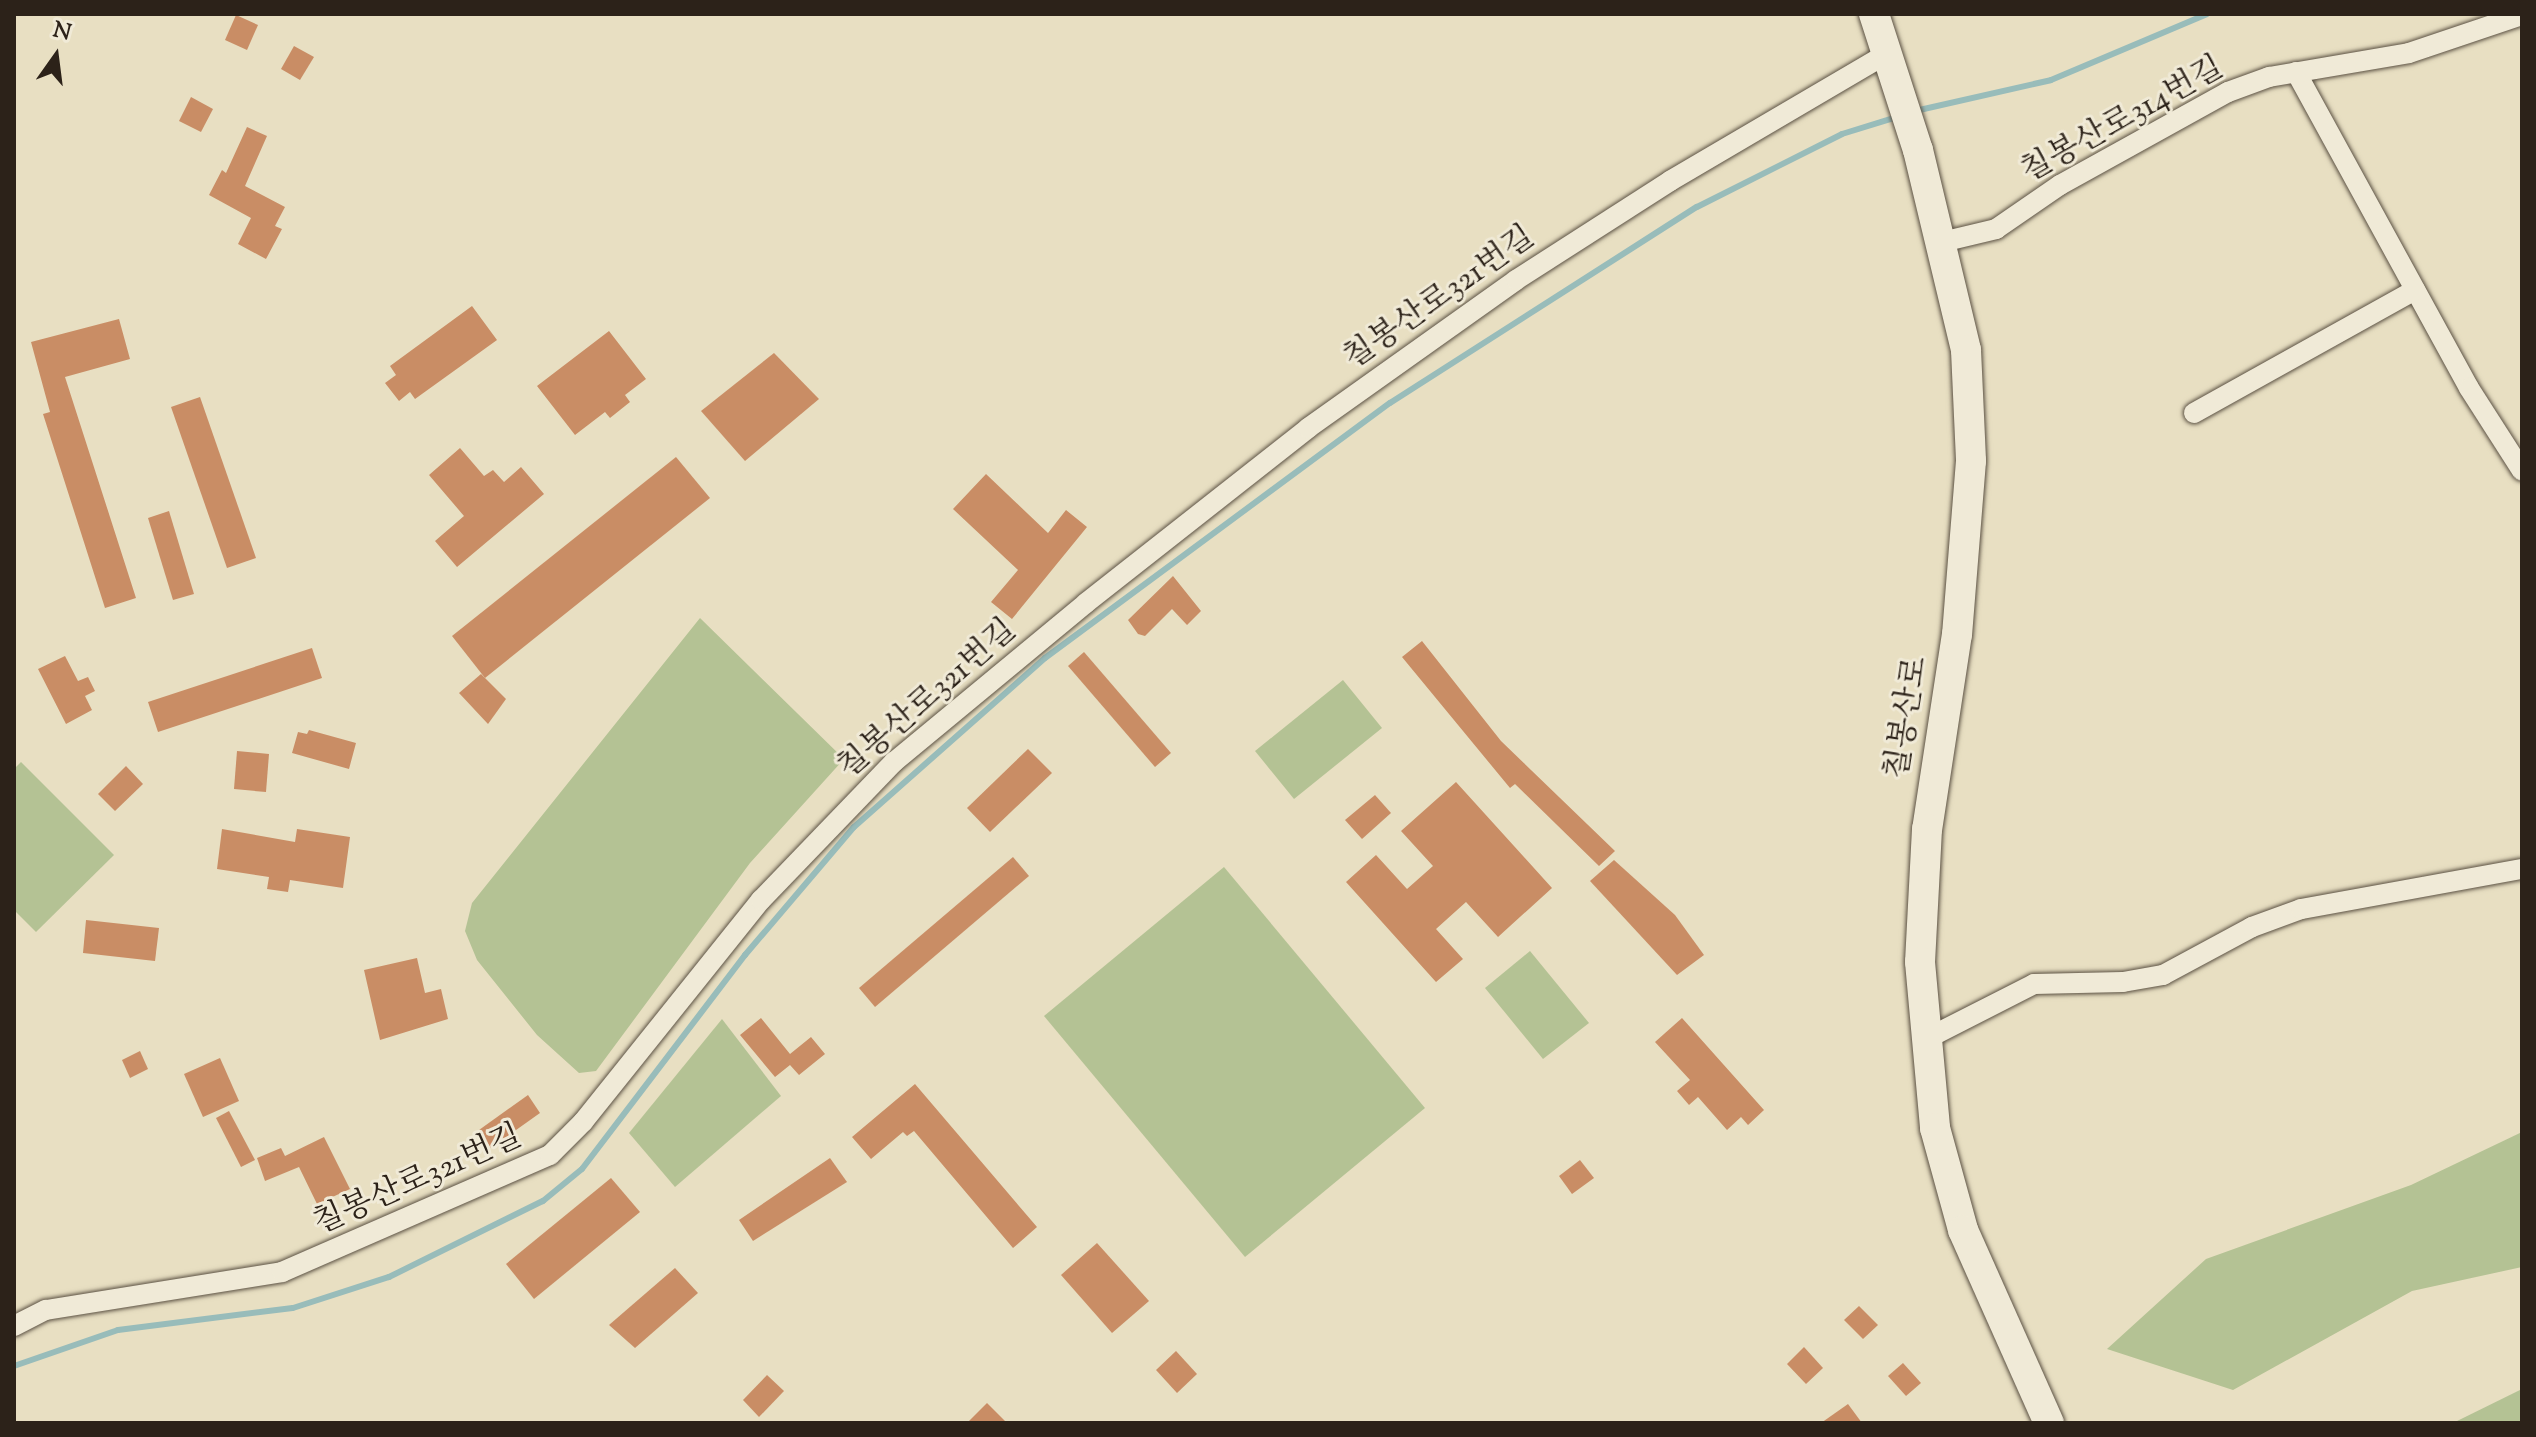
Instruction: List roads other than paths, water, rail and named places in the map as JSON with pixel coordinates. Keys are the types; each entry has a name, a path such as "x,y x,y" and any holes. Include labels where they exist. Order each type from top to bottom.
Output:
{"street":[{"name":"칠봉산로","path":"1874,14 1918,150 1966,350 1971,461 1957,634 1927,829 1920,962 1935,1128 1963,1230 2049,1423"},
{"name":"칠봉산로314번길","path":"1942,242 1996,229 2060,185 2228,92 2296,72 2409,53 2522,15"},
{"name":"칠봉산로321번길","path":"14,1326 46,1310 282,1272 550,1155 583,1122 761,900 894,762 1086,603 1308,428 1516,280 1670,181 1892,67"},
{"path":"2296,72 2415,290 2522,471"},
{"path":"2194,413 2415,290"},
{"path":"1926,1039 2034,984 2123,982 2163,975 2252,927 2301,909 2522,869"}],"waterway":[{"path":"1915,111 2051,80 2207,14"},
{"path":"14,1366 118,1330 293,1308 389,1277 543,1201 582,1169 745,955 854,827 1045,658 1390,403 1697,207 1842,134 1897,117"}]}
